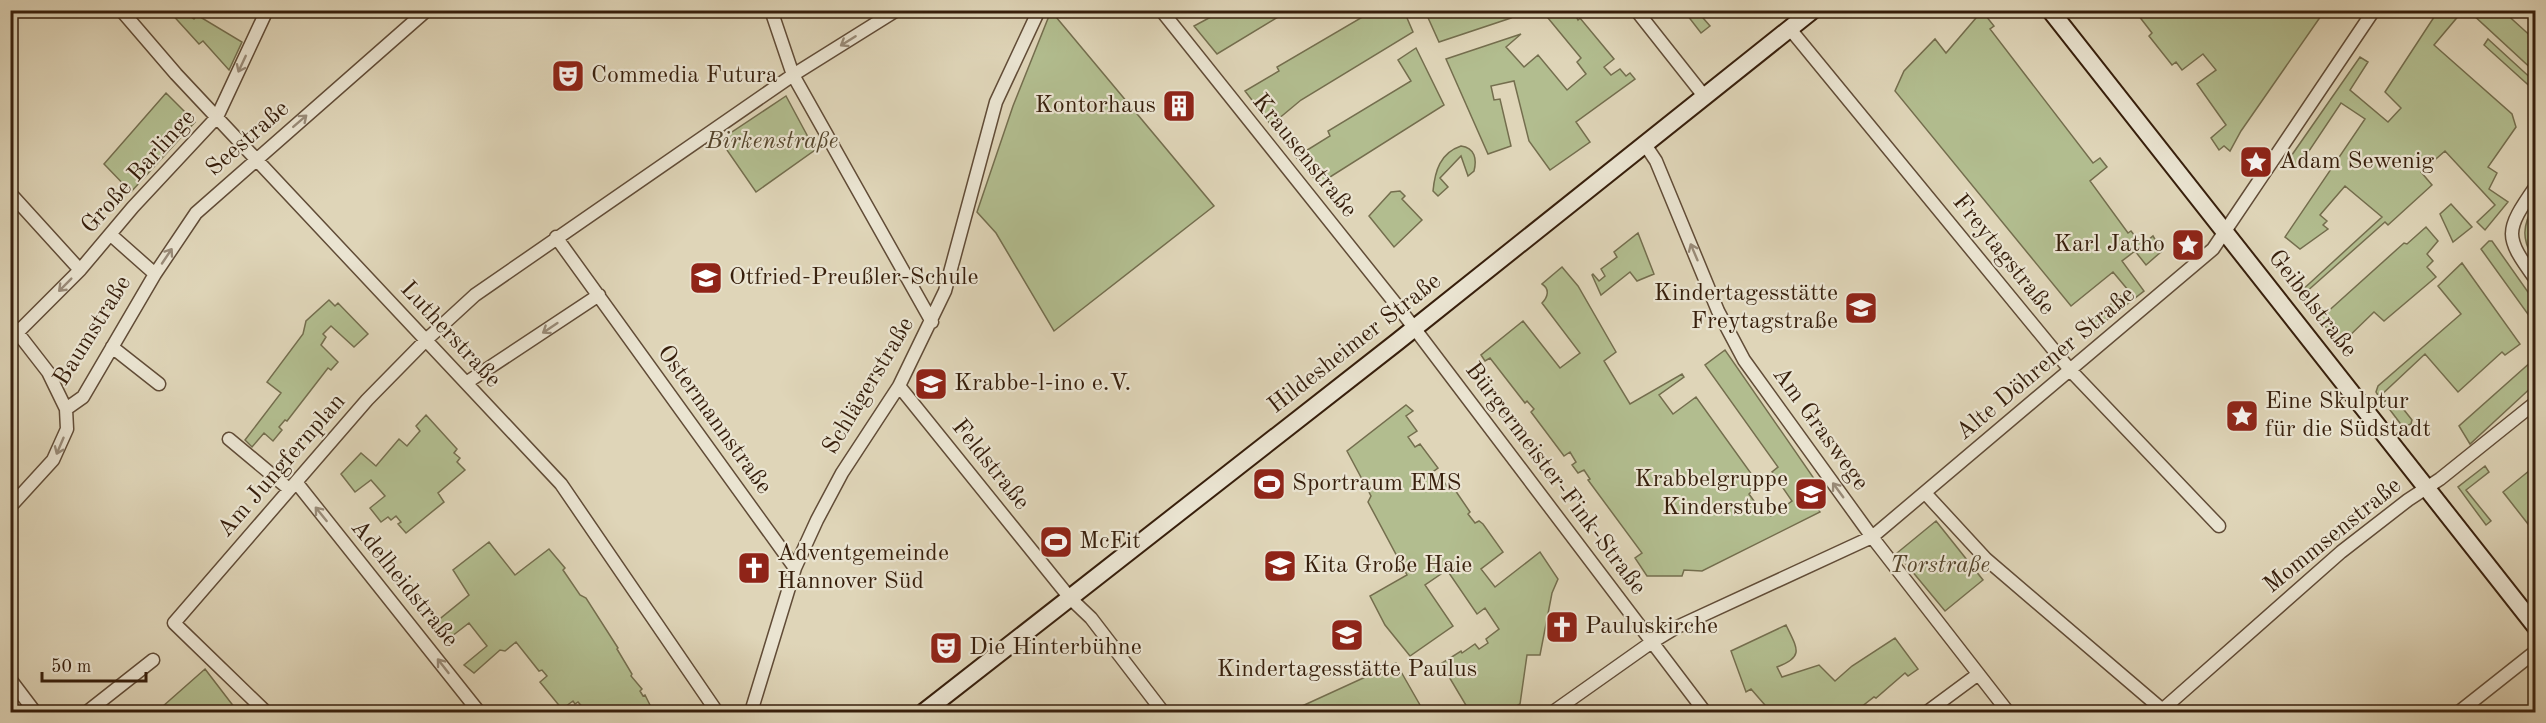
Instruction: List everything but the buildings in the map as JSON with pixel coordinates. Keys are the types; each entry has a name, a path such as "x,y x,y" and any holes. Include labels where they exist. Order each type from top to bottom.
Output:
{"main road":[{"name":"Hildesheimer Straße","path":"924,712 1414,328 1813,10"},
{"name":"Geibelstraße","path":"2050,10 2535,627"}],"street":[{"path":"10,15 15,10"},
{"name":"Lutherstraße","path":"121,10 217,117 561,484 717,712"},
{"name":"Große Barlinge","path":"13,331 80,270 111,236 133,207 217,117 267,10"},
{"name":"Seestraße","path":"155,274 196,213 427,10"},
{"path":"771,10 793,75 932,322"},
{"path":"426,340 475,295 556,237 793,75 897,10"},
{"name":"Schlägerstraße","path":"751,712 795,568 842,473 899,386 932,322 945,291 996,102 1039,10"},
{"name":"Krausenstraße","path":"1161,10 1414,328"},
{"path":"1636,10 1704,96"},
{"name":"Alte Döhrener Straße","path":"1553,712 1675,628 1872,537 2071,371 2213,249 2374,10"},
{"name":"Freytagstraße","path":"1790,29 2071,371 2218,526"},
{"name":"Am Graswege","path":"1644,143 1656,161 1729,335 1744,360 1872,537 2008,712"},
{"path":"2535,186 2521,207 2510,235 2514,251 2535,280"},
{"path":"10,193 80,270"},
{"path":"111,236 155,274"},
{"name":"Ostermannstraße","path":"556,237 795,568"},
{"name":"Baumstraße","path":"66,409 83,397 155,274"},
{"path":"466,383 599,295"},
{"name":"Bürgermeister-Fink-Straße","path":"1414,328 1705,712"},
{"name":"Baumstraße","path":"10,507 53,460 67,429 66,409 48,372 13,331"},
{"name":"Am Jungfernplan","path":"266,712 174,623 366,400 426,340"},
{"path":"112,347 159,384"},
{"name":"Feldstraße","path":"899,386 1070,598 1091,618 1164,712"},
{"name":"Mommsenstraße","path":"2164,711 2342,552 2535,402"},
{"name":"Adelheidstraße","path":"230,439 293,486 479,712"},
{"path":"1926,494 1986,559 2164,711"},
{"path":"2459,712 2535,651"},
{"path":"87,712 153,660"},
{"path":"1927,712 1977,675"},
{"path":"10,679 35,712"}],"green space":[{"path":"2471,10 2503,11 2535,40 2535,72 2470,12"},
{"path":"169,11 182,11 194,19 197,15 242,42 229,70 203,41 199,44"},
{"path":"1051,11 1214,206 1054,331 996,233 977,212 1013,106"},
{"path":"1222,11 1288,11 1217,54 1194,26"},
{"path":"1364,11 1404,11 1413,32 1301,100 1271,125 1245,91 1279,71 1277,67 1366,15"},
{"path":"1425,11 1521,11 1511,18 1439,42"},
{"path":"1573,11 1578,20 1580,18 1614,59 1604,67 1611,75 1620,69 1626,76 1630,73 1635,79 1576,122 1590,142 1550,170 1529,141 1514,81 1491,86 1494,100 1500,99 1511,146 1488,154 1446,59 1521,34 1506,47 1524,67 1538,55 1567,90 1586,74 1577,62 1581,58 1543,12"},
{"path":"1684,11 1697,11 1710,26 1701,33"},
{"path":"1982,11 1994,26 1990,29 2093,163 2100,158 2107,167 2090,181 2128,233 2131,231 2142,245 2153,236 2162,251 2146,265 2135,251 2122,261 2144,291 2094,330 2088,323 2128,290 2113,272 2071,306 1895,91 1904,71 1935,39 1946,53"},
{"path":"2135,11 2321,11 2323,13 2241,131 2230,151 2224,146 2219,150 2211,138 2226,125 2197,84 2216,70 2203,54 2182,70 2176,62 2172,65 2149,36 2152,33"},
{"path":"2438,11 2456,11 2460,14 2434,45 2512,114 2516,127 2488,167 2497,173 2489,189 2508,202 2485,230 2477,222 2495,205 2445,151 2421,172 2432,185 2388,225 2385,222 2305,293 2324,315 2404,243 2407,244 2426,227 2438,241 2427,254 2433,261 2427,267 2436,277 2384,321 2374,312 2340,345 2299,293 2382,217 2345,186 2320,215 2327,221 2323,225 2328,229 2300,249 2285,237 2365,119 2341,103 2297,169 2287,162 2360,57 2368,62 2350,90 2388,122 2401,108 2385,92"},
{"path":"2488,39 2535,82 2535,91 2484,45"},
{"path":"1416,48 1444,105 1319,184 1296,157 1330,136 1328,131 1411,81 1398,60"},
{"path":"166,93 195,122 131,192 104,164"},
{"name":"Birkenstraße","path":"786,96 815,150 756,192 720,140"},
{"path":"1461,146 1469,149 1474,155 1474,171 1468,176 1461,156 1440,178 1448,187 1438,196 1433,191 1440,164 1448,153"},
{"path":"1400,191 1405,196 1402,199 1422,220 1394,247 1369,216 1391,192"},
{"path":"2451,204 2472,227 2453,242 2440,214"},
{"path":"2535,204 2535,232 2531,237 2535,241 2535,261 2527,246 2525,232"},
{"path":"1638,233 1654,274 1637,281 1630,272 1601,295 1592,275 1599,281 1605,276 1601,269 1617,257 1614,252"},
{"path":"2492,241 2535,302 2535,324 2481,249"},
{"path":"2462,263 2520,344 2505,355 2502,352 2458,392 2425,354 2379,397 2376,392 2378,386 2461,314 2438,286"},
{"path":"1562,267 1578,286 1616,352 1604,361 1630,404 1682,374 1684,377 1659,395 1673,414 1696,397 1755,479 1747,484 1752,491 1749,494 1764,515 1768,512 1771,516 1792,501 1772,472 1778,467 1705,365 1725,350 1815,480 1804,488 1820,512 1702,571 1684,570 1682,576 1647,576 1635,558 1642,553 1588,480 1590,479 1584,470 1578,473 1572,465 1576,462 1570,452 1564,456 1531,412 1534,409 1527,401 1525,403 1490,358 1485,361 1481,355 1523,321 1560,368 1580,353 1542,303 1547,293 1542,284"},
{"path":"329,300 335,306 338,303 368,334 354,347 331,326 323,334 326,337 321,345 338,362 331,370 328,368 287,421 285,420 279,427 282,430 273,441 264,433 252,447 245,440 281,393 267,382 303,334 306,321"},
{"path":"2532,361 2535,364 2535,384 2470,444 2459,426"},
{"path":"2393,396 2412,420 2411,424 2403,427 2384,402"},
{"path":"1406,405 1413,411 1406,416 1417,431 1408,437 1415,447 1420,444 1438,468 1430,474 1437,483 1442,479 1449,489 1453,487 1470,512 1468,514 1475,523 1479,521 1483,524 1503,552 1481,569 1495,587 1540,552 1558,579 1552,593 1540,655 1527,655 1520,704 1506,712 1470,712 1445,670 1439,665 1475,644 1479,649 1488,643 1486,639 1499,629 1485,608 1477,614 1447,570 1425,585 1453,626 1410,656 1385,625 1370,596 1407,575 1368,502 1371,496 1347,451"},
{"path":"426,415 457,449 454,453 460,458 457,462 465,470 438,493 444,502 406,533 398,524 401,522 396,516 391,520 388,517 381,522 370,508 385,496 371,480 355,492 341,474 361,453 376,466 399,439 407,446 420,431 416,426"},
{"path":"2485,466 2489,472 2466,490 2491,521 2486,525 2458,487"},
{"path":"2535,466 2535,533 2503,492"},
{"name":"Torstraße","path":"1936,521 1983,580 1945,611 1897,553"},
{"path":"489,542 515,575 549,549 565,568 563,570 580,595 586,598 618,648 631,676 642,689 640,691 643,696 645,695 656,712 587,712 578,702 575,704 573,701 562,709 540,682 547,676 542,670 539,671 516,642 505,651 500,650 474,673 464,665 487,646 469,623 447,640 436,622 469,595 453,570"},
{"path":"1786,625 1796,651 1792,659 1777,667 1782,677 1819,665 1835,681 1852,666 1895,638 1918,669 1908,676 1905,673 1876,698 1874,697 1856,711 1853,707 1845,712 1771,712 1751,689 1746,692 1731,651"},
{"path":"1396,663 1424,712 1289,712"},
{"path":"205,669 238,712 167,712 162,707"}],"place":[{"name":"Commedia Futura","path":"568,76"},
{"name":"Kontorhaus","path":"1179,106"},
{"name":"Adam Sewenig","path":"2256,162"},
{"name":"Karl Jatho","path":"2188,245"},
{"name":"Otfried-Preußler-Schule","path":"706,278"},
{"name":"Kindertagesstätte Freytagstraße","path":"1861,308"},
{"name":"Krabbe-l-ino e.V.","path":"931,384"},
{"name":"Eine Skulptur für die Südstadt","path":"2242,416"},
{"name":"Sportraum EMS","path":"1269,484"},
{"name":"Krabbelgruppe Kinderstube","path":"1811,494"},
{"name":"McFit","path":"1056,542"},
{"name":"Kita Große Haie","path":"1280,566"},
{"name":"Adventgemeinde Hannover Süd","path":"754,568"},
{"name":"Pauluskirche","path":"1562,627"},
{"name":"Kindertagesstätte Paulus","path":"1347,635"},
{"name":"Die Hinterbühne","path":"946,648"}]}
